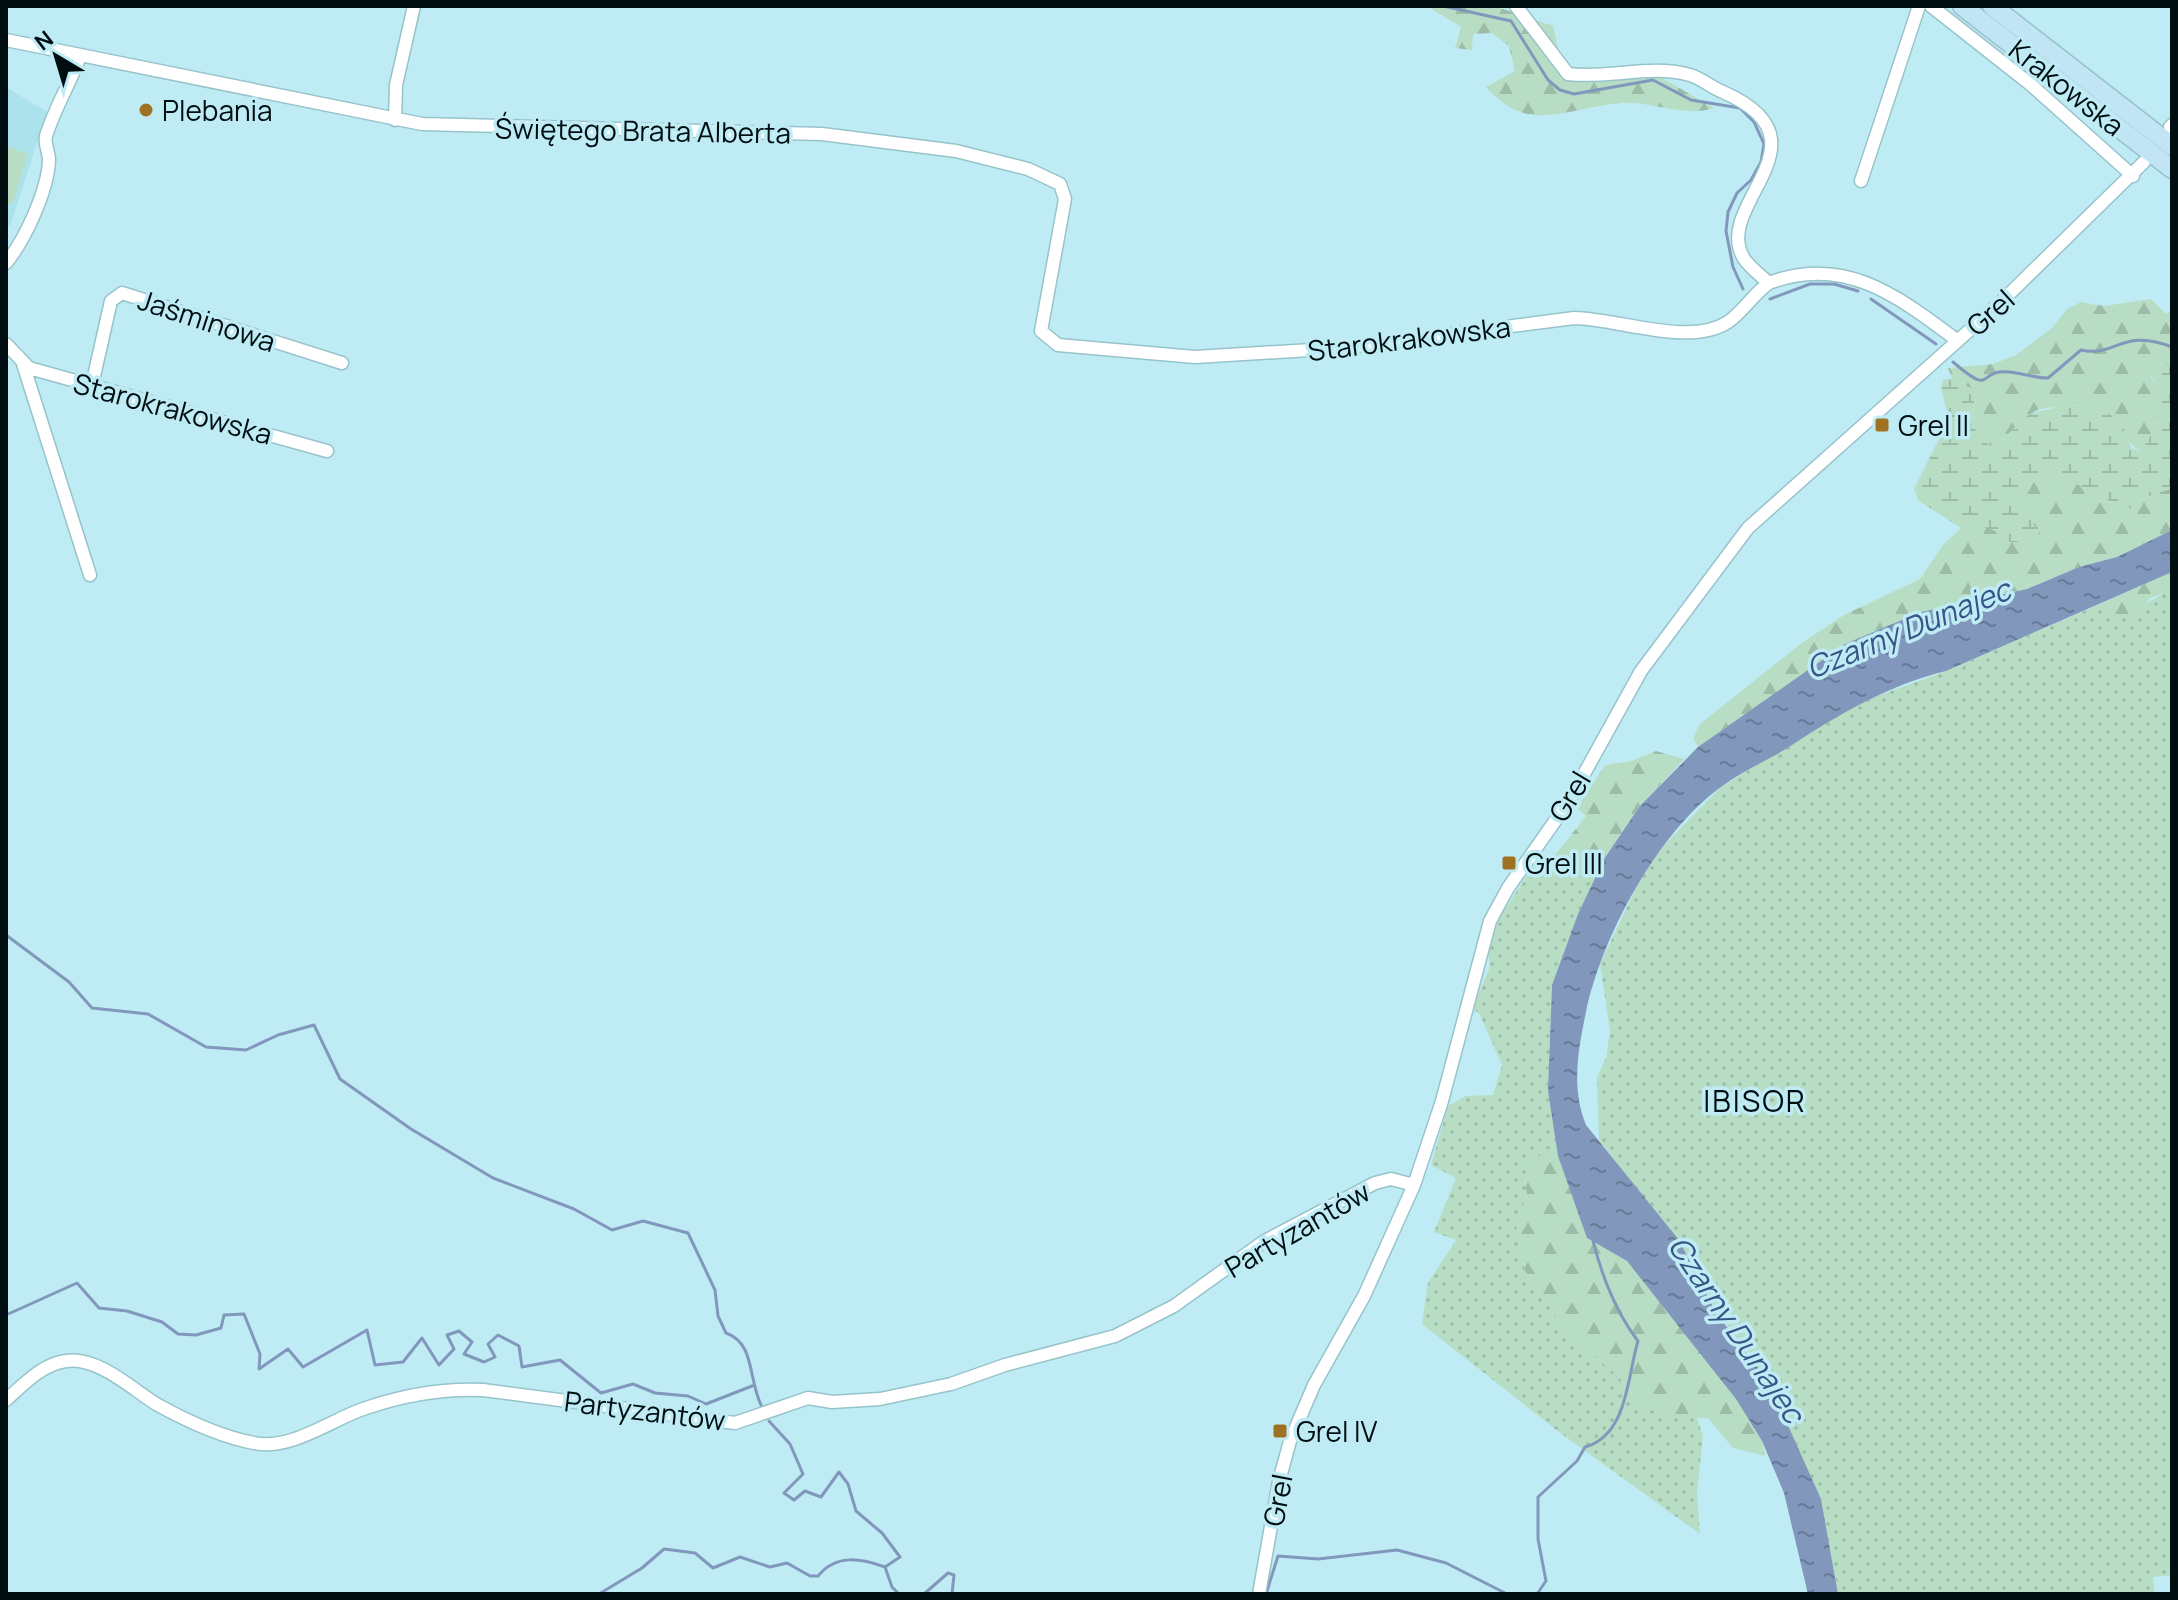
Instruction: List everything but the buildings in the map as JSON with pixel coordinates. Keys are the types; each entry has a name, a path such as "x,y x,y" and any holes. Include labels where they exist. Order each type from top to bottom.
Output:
{"main road":[{"name":"Krakowska","path":"1962,6 2172,169"},
{"name":"Krakowska","path":"1992,6 2171,133"}],"street":[{"path":"395,120 396,85 414,6"},
{"path":"1516,6 1568,74 1593,77 1637,71 1692,75 1760,113 1770,135 1768,163 1738,229 1742,256 1769,283"},
{"path":"1861,181 1919,6"},
{"path":"1931,6 2030,84 2133,176"},
{"name":"Świętego Brata Alberta","path":"6,40 395,120 455,127 822,134 918,144 1028,169 1060,184 1065,199 1040,327"},
{"path":"6,263 32,222 49,160 45,141 57,102 68,89 80,56"},
{"name":"Grel","path":"1259,1594 1279,1481 1294,1430 1314,1385 1364,1296 1414,1185 1442,1101 1490,921 1508,888 1569,801 1635,680 1748,528 1958,341 2133,176 2144,162"},
{"name":"Starokrakowska","path":"1040,327 1043,336 1058,345 1195,357 1343,348 1574,318 1609,320 1691,333 1727,322 1769,283 1806,272 1848,275 1874,286 1958,341"},
{"name":"Jaśminowa","path":"92,385 111,301 122,293 342,363"},
{"name":"Starokrakowska","path":"6,344 29,368 327,451"},
{"name":"Starokrakowska","path":"22,361 90,575"},
{"name":"Partyzantów","path":"6,1400 37,1374 70,1360 93,1365 159,1405 225,1436 258,1445 293,1439 363,1409 441,1388 483,1390 735,1423 808,1398 832,1402 880,1399 951,1384 1005,1365 1115,1336 1174,1306 1263,1242 1375,1183 1391,1179 1414,1185"}],"shaded area":[{"path":"6,87 47,112 10,226 6,224"}],"green space":[{"path":"1427,6 1497,7 1553,26 1565,80 1662,78 1714,108 1692,111 1621,103 1556,114 1520,112 1486,87 1515,71 1509,46 1492,33 1473,34 1472,50 1455,48 1461,27"},
{"path":"6,146 28,154 12,205 6,203"},
{"path":"2151,299 2165,313 2172,312 2172,369 2164,362 2150,377 2161,388 2159,405 2156,422 2140,451 2080,403 2035,411 1994,447 1980,437 1973,417 1976,391 1952,378 1948,368 1993,364 2016,355 2052,328 2067,309 2081,302 2104,306"},
{"path":"2150,362 2164,362 2172,369 2172,488 2133,502 2131,508 2125,510 2067,481 2053,478 2039,480 2027,487 2018,502 2031,515 2034,526 2041,528 2038,535 2021,542 2010,542 1987,528 1961,528 1919,501 1914,489 1949,419 1941,388 1943,380 1952,378 1976,391 1973,416 1976,431 1994,447 2031,414 2095,403 2122,424 2131,448 2140,451 2153,430 2161,389 2146,370"},
{"path":"2042,477 2069,479 2125,510 2133,502 2172,488 2172,530 2117,557 2079,567 2027,589 1921,612 1845,644 1698,747 1693,738 1700,724 1803,642 1844,615 1920,579 1943,545 1961,528 1979,524 2001,533 2034,526 2031,515 2017,502 2023,489"},
{"path":"2172,572 2172,600 2165,593 2150,598 2136,616 2103,616 2100,604"},
{"path":"2165,593 2172,600 2172,1575 2153,1577 2155,1594 1838,1594 1821,1499 1754,1360 1718,1314 1689,1257 1599,1140 1597,1078 1606,1058 1610,1031 1600,964 1642,875 1665,844 1721,787 1858,703 1946,671 2100,604 2103,616 2141,606"},
{"path":"1656,751 1684,759 1640,806 1604,859 1593,853 1579,881 1552,859 1586,816 1577,808 1605,765 1631,761"},
{"path":"1542,852 1579,881 1593,852 1604,859 1578,914 1552,985 1548,1091 1558,1152 1552,1146 1525,1178 1527,1196 1516,1224 1525,1271 1564,1329 1618,1376 1645,1409 1697,1418 1703,1436 1697,1492 1700,1534 1559,1432 1422,1324 1428,1283 1456,1240 1434,1232 1456,1178 1431,1165 1448,1106 1466,1096 1493,1095 1502,1065 1479,1013 1472,1009 1490,967 1488,950 1500,917"},
{"path":"1552,1146 1558,1152 1587,1238 1627,1261 1647,1284 1736,1399 1762,1441 1765,1456 1733,1448 1708,1418 1685,1418 1645,1409 1618,1376 1564,1329 1525,1271 1516,1223 1527,1196 1525,1178 1530,1163"}],"water":[{"name":"Czarny Dunajec","path":"2172,530 2172,572 1946,671 1884,693 1721,787 1697,807 1654,859 1619,920 1594,983 1583,1026 1577,1069 1581,1111 1586,1125 1679,1240 1717,1314 1768,1381 1821,1499 1838,1594 1808,1594 1784,1493 1762,1441 1736,1399 1627,1261 1587,1238 1558,1156 1548,1091 1552,985 1578,914 1604,859 1640,806 1698,747 1845,644 1921,612 2027,589 2079,567 2117,557"}],"waterway":[{"path":"1443,6 1511,21 1548,80 1560,90 1574,94 1653,80 1691,100 1740,108 1754,122 1764,144 1761,162 1751,180 1737,193 1728,212 1726,231 1733,267 1743,289"},
{"path":"1770,299 1810,284 1834,284 1858,291"},
{"path":"1871,299 1936,344"},
{"path":"1953,362 1980,380 1999,372 2048,378 2081,350 2103,350 2141,340 2172,347"},
{"path":"6,935 69,982 92,1008 148,1014 206,1047 246,1050 278,1035 314,1025 340,1079 411,1129 493,1178 574,1209 612,1230 643,1221 688,1233 715,1290 718,1316 726,1333 735,1338 746,1353 761,1405"},
{"path":"1537,1594 1546,1581 1538,1539 1538,1497 1577,1461 1585,1447 1610,1430 1618,1418 1638,1341 1610,1293 1593,1241"},
{"path":"6,1315 77,1283 99,1308 127,1311 162,1322 178,1334 196,1335 221,1328 224,1315 244,1314 260,1354 259,1369 288,1349 303,1367 367,1330 375,1365 403,1362 422,1338 439,1365 454,1349 447,1335 459,1331 472,1342 464,1354 484,1362 495,1357 488,1344 498,1335 519,1346 522,1367 560,1360 601,1393 633,1384 655,1393 688,1396 706,1404 752,1386"},
{"path":"769,1421 790,1444 803,1474 784,1493 794,1500 805,1491 821,1497 839,1472 848,1484 856,1511 882,1533 900,1557 885,1567"},
{"path":"599,1594 642,1568 664,1549 695,1553 713,1568 740,1557 770,1567 787,1563 810,1576 818,1576 833,1564 849,1560 885,1567"},
{"path":"1266,1594 1278,1556 1318,1559 1397,1550 1446,1563 1507,1594"},
{"path":"885,1567 892,1587 899,1594"},
{"path":"924,1594 948,1573 954,1575 952,1594"}],"place":[{"name":"Plebania","path":"146,110"},
{"name":"Grel II","path":"1882,425"},
{"name":"Grel III","path":"1509,863"},
{"name":"Grel IV","path":"1280,1431"}],"district":[{"name":"IBISOR","path":"1755,1100"}]}
